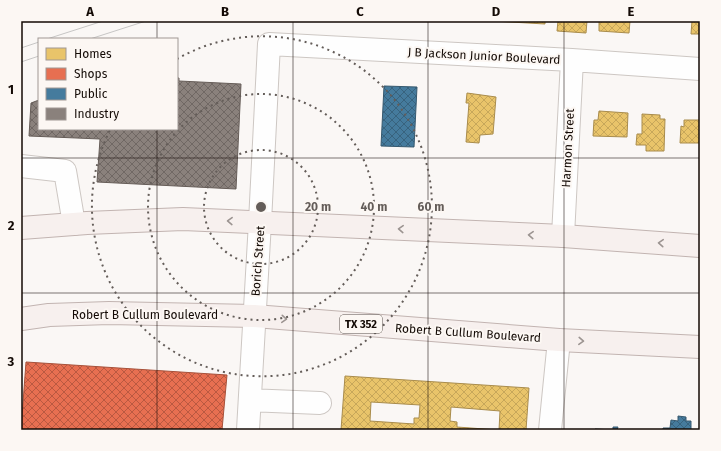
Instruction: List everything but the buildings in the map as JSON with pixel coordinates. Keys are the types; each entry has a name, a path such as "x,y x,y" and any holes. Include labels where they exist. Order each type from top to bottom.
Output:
{"main road":[{"path":"21,228 183,219 563,236 700,246"},
{"name":"Robert B Cullum Boulevard","path":"21,319 49,315 109,314 254,316 559,340 700,348"}],"street":[{"name":"J B Jackson Junior Boulevard","path":"269,44 572,60 700,69"},
{"name":"Borich Street","path":"248,430 269,44"},
{"name":"Harmon Street","path":"563,236 572,60"},
{"path":"21,166 65,171 74,224"},
{"path":"550,430 559,340"},
{"path":"250,400 320,403"}],"tram line":[{"path":"50,38 103,21"},
{"path":"93,38 146,21"},
{"path":"21,48 38,42"},
{"path":"21,62 38,56"}]}
